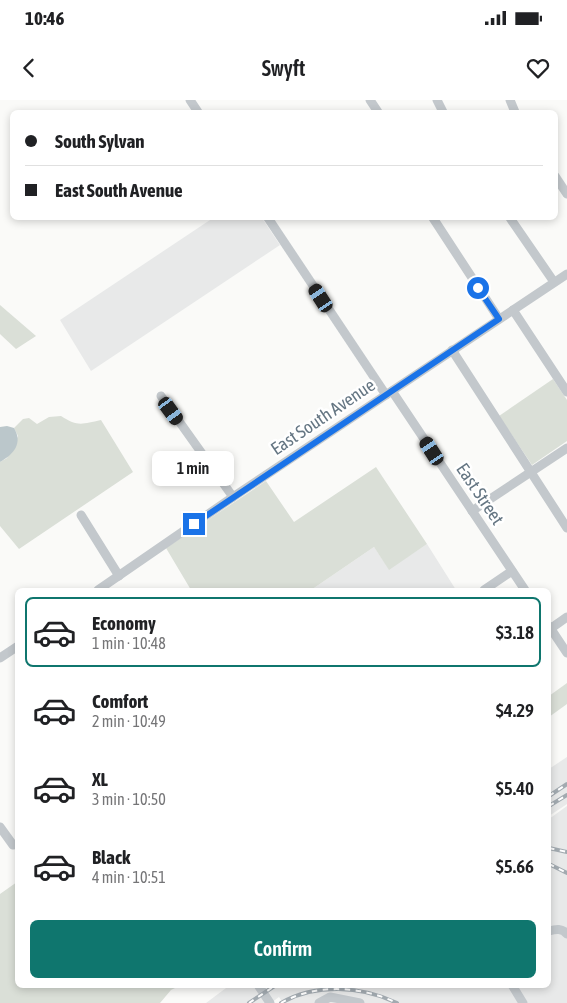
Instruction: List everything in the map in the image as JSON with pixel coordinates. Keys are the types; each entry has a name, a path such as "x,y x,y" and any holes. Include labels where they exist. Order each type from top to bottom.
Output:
{"street":[{"path":"558,180 567,194"},
{"name":"East Street","path":"269,220 524,588"},
{"path":"434,220 499,319"},
{"path":"511,220 554,282"},
{"name":"East South Avenue","path":"101,588 452,350 554,282 566,277"},
{"path":"513,310 567,392"},
{"path":"452,350 567,528"},
{"path":"161,396 233,497"},
{"path":"472,512 567,448"},
{"path":"81,515 119,576"},
{"path":"487,588 512,572"},
{"path":"551,626 567,617"},
{"path":"551,629 567,654"},
{"path":"0,658 15,648"},
{"path":"0,826 13,845"},
{"path":"551,930 563,930 567,934"},
{"path":"260,988 270,1003"},
{"path":"514,988 523,1003"},
{"path":"319,1003 330,997 360,1003"}],"shaded area":[{"path":"210,220 263,220 280,245 91,371 60,320"},
{"path":"0,305 36,336 16,349 0,334"},
{"path":"553,379 567,400 567,441 532,465 499,416"},
{"path":"61,416 80,424 101,420 133,472 19,549 0,526 0,462 7,458 18,436 14,428 23,419 29,418 37,424 49,417"},
{"path":"0,427 14,428 18,439 13,452 0,462"},
{"path":"376,467 427,544 389,570 374,547 314,588 190,588 166,548 266,481 294,522"},
{"path":"427,544 455,588 314,588 374,547 389,569"},
{"path":"567,683 567,704 551,716 551,695"},
{"path":"567,757 567,804 551,815 551,768"},
{"path":"567,806 567,1003 283,1003 279,997 271,1003 206,1003 226,988 551,988 551,818"},
{"path":"15,883 15,988 175,988 160,1003 0,1003 0,894"}],"railway":[{"path":"551,795 567,784"},
{"path":"551,805 567,795"},
{"path":"551,848 567,852"},
{"path":"551,865 567,873"},
{"path":"249,1003 272,988"},
{"path":"281,1003 309,992 339,989 369,993 397,1003"}],"route":[{"path":"194,524 499,319 478,288"}]}
